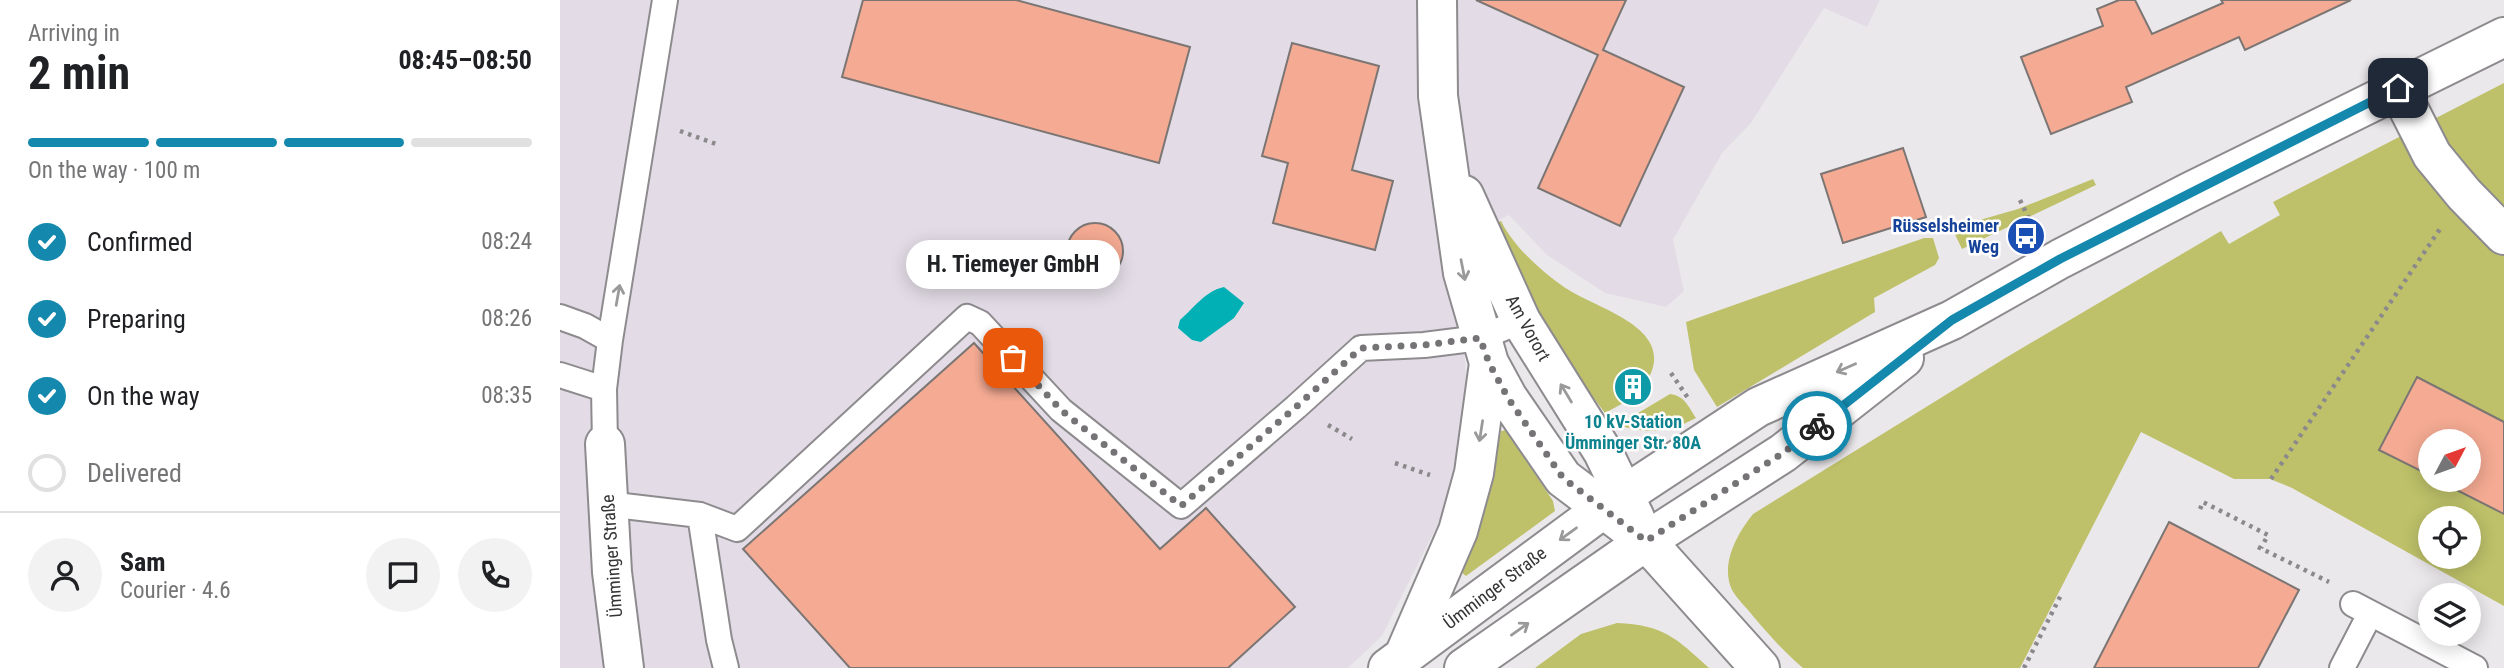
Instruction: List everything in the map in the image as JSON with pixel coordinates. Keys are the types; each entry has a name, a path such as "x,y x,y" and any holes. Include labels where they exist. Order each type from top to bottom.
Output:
{"street":[{"name":"Am Vorort","path":"1437,0 1438,96 1446,155 1463,273 1485,350 1508,398 1563,478 1613,502"},
{"name":"Ümminger Straße","path":"1396,662 1613,502 1758,407 1952,320 2060,259 2504,37"},
{"path":"2398,88 2432,155 2464,194 2504,235"},
{"name":"Am Vorort","path":"1446,155 1521,321 1603,452 1613,502"},
{"name":"Ümminger Straße","path":"1465,668 1646,541 1783,453 1952,320"},
{"name":"Am Vorort","path":"1396,662 1458,531 1474,473 1485,350"},
{"name":"Ümminger Straße","path":"605,444 607,504 624,668"},
{"path":"1613,502 1760,668"}],"lane":[{"path":"605,444 604,388 610,340 665,0"},
{"path":"560,305 585,326"},
{"path":"560,317 585,326 610,340"},
{"path":"607,504 700,515 737,528 967,317 980,323 1061,410 1181,506 1361,348 1424,345 1485,350 1521,321"},
{"path":"560,374 604,388"},
{"path":"700,515 719,640 726,668"},
{"path":"2342,668 2361,609 2475,668"}],"path":[{"path":"2270,480 2464,194"},
{"path":"2020,200 2029,219"},
{"path":"1671,373 1694,407"},
{"path":"1395,463 1426,476 1436,475"},
{"path":"2200,509 2203,502 2268,535 2259,547 2341,589 2361,609"},
{"path":"2024,668 2061,595"}],"shaded area":[{"path":"560,0 1880,0 1867,27 1824,8 1751,123 1722,153 1673,240 1684,291 1666,307 1605,293 1547,255 1509,215 1494,223 1463,328 1468,409 1452,496 1382,636 1348,668 560,668"}],"green space":[{"path":"2504,83 2504,606 2481,593 2481,583 2463,583 2438,569 2481,569 2481,506 2418,506 2418,558 2292,488 2270,479 2234,479 2141,432 2020,668 1803,668 1777,643 1732,590 1729,560 1736,540 1753,514 2007,357 2221,231 2229,244 2280,215 2273,202"},
{"path":"2093,179 2096,185 1962,249 1952,228 2018,209"},
{"path":"1501,221 1520,249 1546,273 1564,287 1631,323 1644,335 1653,348 1653,365 1645,384 1638,375 1621,390 1629,400 1605,413 1555,347 1494,223"},
{"path":"1924,238 1933,238 1939,258 1935,265 1874,298 1875,312 1717,407 1694,370 1686,322"},
{"path":"1670,394 1683,399 1696,418 1676,427 1648,431 1618,425"},
{"path":"1506,430 1553,501 1555,511 1466,576 1461,572 1490,481 1501,431"},
{"path":"1617,623 1658,630 1678,641 1709,668 1535,668 1581,634"}],"water":[{"path":"1224,287 1244,303 1234,318 1201,342 1192,340 1178,328 1180,320 1205,296"}],"building":[{"path":"863,0 1016,0 1190,47 1159,163 842,77"},
{"path":"1476,0 1626,0 1603,50 1684,87 1620,226 1538,188 1598,55"},
{"path":"2119,0 2135,0 2152,34 2223,3 2221,0 2351,0 2245,50 2239,37 2126,87 2132,102 2051,134 2021,57 2103,26 2097,9"},
{"path":"1292,43 1379,66 1352,170 1393,181 1375,250 1273,223 1288,163 1262,156"},
{"path":"1903,148 1926,217 1843,243 1821,174"},
{"path":"1095,223 1106,225 1115,231 1121,240 1121,262 1115,271 1106,277 1095,279 1084,277 1075,271 1069,262 1067,251 1069,240 1075,231 1084,225"},
{"path":"974,343 1160,549 1206,508 1295,607 1228,668 850,668 743,549"},
{"path":"2417,377 2504,422 2504,514 2461,492 2482,492 2482,429 2418,429 2418,470 2379,450"},
{"path":"2169,522 2299,590 2258,668 2094,668"}],"way so far":[{"path":"1013,358 1061,410 1181,506 1361,348 1424,345 1480,338 1489,363 1508,398 1563,478 1646,541 1783,453 1817,426"}],"place":[{"name":"Rüsselsheimer Weg","path":"2026,236"},
{"name":"H. Tiemeyer GmbH","path":"1013,358"},
{"name":"10 kV-Station Ümminger Str. 80A","path":"1633,387"}],"route":[{"path":"1817,426 1952,320 2060,259 2398,88"}]}
